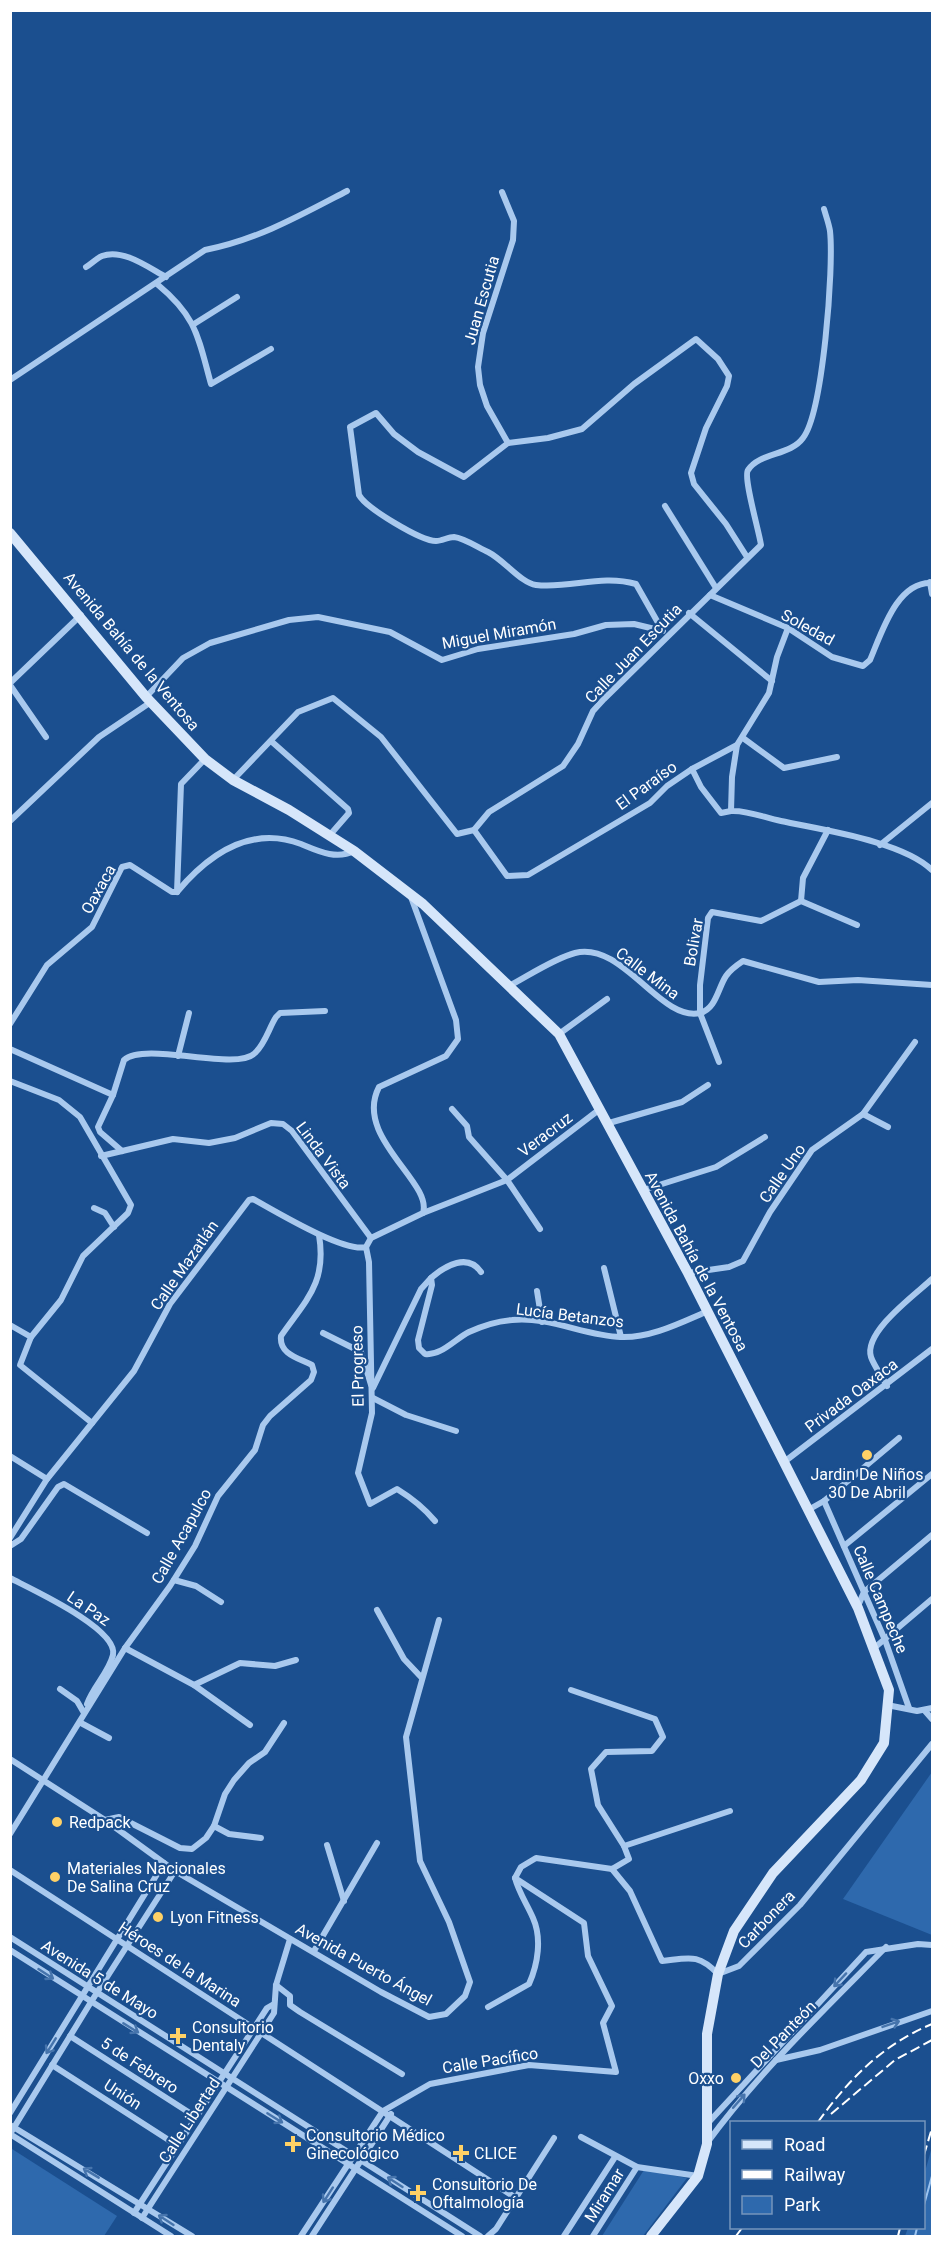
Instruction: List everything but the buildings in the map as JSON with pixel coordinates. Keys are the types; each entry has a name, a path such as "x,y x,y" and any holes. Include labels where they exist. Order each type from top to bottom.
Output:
{"main road":[{"name":"Avenida Bahía de la Ventosa","path":"10,533 149,699 205,759 233,780 289,810 354,851 423,904 559,1034 609,1123 642,1191 708,1311 858,1608 889,1690 884,1743 861,1780 773,1873 734,1931 718,1974 706,2034 707,2144 698,2176"},
{"path":"651,2236 698,2176"}],"street":[{"path":"10,380 205,250 233,244 271,230 347,191"},
{"name":"Juan Escutia","path":"502,192 514,221 513,240 483,333 478,367 480,385 487,406 508,443"},
{"name":"Calle Juan Escutia","path":"474,830 489,812 563,765 578,744 593,711 761,545 757,518 745,480 748,469 761,460 796,445 804,438 814,412 824,358 830,254 830,230 824,209"},
{"path":"86,267 102,256 116,255 130,258 166,277"},
{"path":"157,284 174,298 194,324 211,384 271,349"},
{"path":"194,324 237,297"},
{"path":"667,636 636,584 617,579 535,585 520,577 495,555 455,537 436,541 420,536 362,501 350,427 376,413 394,434 417,453 464,477 508,443 548,438 582,429 633,384 696,339 718,359 729,376 727,386 706,428 691,473 694,484 726,524 747,557"},
{"path":"665,506 716,588"},
{"path":"932,583 933,594"},
{"name":"Soledad","path":"710,595 788,628 832,657 863,666 870,660 897,606 910,587 932,583"},
{"path":"689,614 772,681"},
{"path":"46,737 10,684 81,615"},
{"name":"Miguel Miramón","path":"10,821 99,736 149,699 183,658 210,643 289,620 318,617 390,632 442,660 478,649 550,638 606,625 634,624 662,628"},
{"name":"El Paraíso","path":"474,830 507,876 528,875 650,803 667,786 692,769 737,746 769,693 788,628"},
{"path":"233,780 298,712 333,698 381,737 457,834 474,830"},
{"path":"743,738 784,768 837,757"},
{"path":"271,741 348,809 349,813 330,836"},
{"path":"731,811 732,777 737,746"},
{"path":"177,892 179,792 181,784 205,759"},
{"path":"692,769 701,787 721,813 731,811 828,830 880,845 923,861 933,870"},
{"path":"880,845 933,803"},
{"path":"828,830 803,878 801,901 857,926"},
{"path":"177,892 194,872 224,849 254,839 298,843 319,852 344,856 354,851"},
{"name":"Oaxaca","path":"10,1024 47,964 92,927 122,867 130,865 172,892 177,892"},
{"path":"410,895 456,1020 458,1039 446,1056 379,1087 373,1098 380,1135 401,1164 422,1200 425,1208 423,1214"},
{"name":"Bolivar","path":"700,1013 700,985 708,918 712,912 761,921 801,901"},
{"name":"Calle Mina","path":"509,986 576,952 588,953 604,957 620,965 676,1011 700,1013"},
{"path":"719,1062 700,1013 711,1006 726,976 743,961 819,982 858,980 933,985"},
{"path":"559,1034 606,999"},
{"path":"122,1151 100,1132 98,1127 113,1095 124,1060 128,1057 149,1054 248,1058 256,1052 280,1013 325,1011"},
{"path":"178,1056 189,1013"},
{"name":"Calle Uno","path":"688,1273 729,1267 743,1261 770,1212 812,1150 863,1114 915,1042"},
{"path":"10,1049 113,1095"},
{"path":"10,1081 38,1090 68,1106 80,1117 131,1205 128,1213 98,1239 83,1256 61,1300 31,1338 20,1365 92,1423"},
{"path":"609,1123 682,1102 708,1085"},
{"path":"452,1109 467,1126 469,1137 507,1180 540,1229"},
{"name":"Veracruz","path":"507,1180 600,1109"},
{"path":"863,1114 888,1127"},
{"name":"Linda Vista","path":"101,1156 179,1138 209,1143 235,1138 270,1123 283,1124 292,1131 371,1238"},
{"path":"642,1191 716,1167 765,1137"},
{"path":"366,1247 371,1238 507,1180"},
{"name":"Calle Mazatlán","path":"10,1538 47,1479 134,1371 170,1304 249,1200 253,1199 320,1235 359,1249 366,1247"},
{"path":"94,1208 105,1213 114,1227"},
{"name":"Calle Acapulco","path":"10,1834 81,1723 84,1713 125,1648 174,1580 195,1546 218,1496 255,1450 263,1425 311,1380 314,1372 312,1365 284,1352 280,1345 281,1336 314,1292 320,1269 320,1235"},
{"name":"El Progreso","path":"366,1247 369,1262 373,1398 372,1413 358,1473 360,1482 370,1504 397,1489 408,1496 413,1504 423,1507 435,1521"},
{"path":"373,1388 421,1289 431,1278 448,1266 466,1261 476,1265 481,1272"},
{"path":"604,1269 621,1337"},
{"name":"Lucía Betanzos","path":"431,1278 432,1285 418,1340 419,1348 425,1354 437,1353 458,1338 489,1324 514,1319 621,1337 663,1330 708,1311"},
{"path":"887,1386 870,1355 870,1343 883,1324 933,1279"},
{"path":"537,1291 542,1322"},
{"path":"10,1325 31,1338"},
{"path":"324,1333 361,1352 365,1373 373,1388"},
{"name":"Privada Oaxaca","path":"784,1462 933,1349"},
{"path":"373,1398 406,1415 456,1431"},
{"path":"808,1510 824,1501 899,1438"},
{"path":"10,1455 47,1479"},
{"path":"844,1546 933,1474"},
{"path":"10,1546 21,1539 58,1487 64,1484 147,1533"},
{"name":"Calle Campeche","path":"824,1501 885,1640 909,1708"},
{"path":"858,1608 864,1592 933,1535"},
{"name":"La Paz","path":"10,1578 55,1601 103,1632 112,1642 114,1653 111,1661 91,1692 84,1713"},
{"path":"174,1580 196,1586 221,1602"},
{"path":"873,1649 933,1599"},
{"path":"377,1610 404,1659 421,1677"},
{"name":"Avenida Puerto Ángel","path":"10,1759 105,1820 175,1871 290,1939 429,2017 446,2014 465,1996 470,1982 449,1922 420,1861 406,1737 421,1677 439,1620"},
{"path":"125,1648 194,1685 250,1725"},
{"path":"194,1685 240,1663 275,1666 296,1660"},
{"path":"60,1689 77,1701 84,1713"},
{"path":"488,2007 529,1984 537,1961 538,1948 534,1918 519,1894 515,1878 521,1867 536,1858 612,1869 629,1859 624,1846 598,1805 591,1769 606,1752 652,1751 663,1737 656,1719 571,1690"},
{"path":"887,1705 926,1711 933,1708"},
{"path":"926,1711 933,1719"},
{"path":"81,1723 109,1738"},
{"path":"105,1820 119,1816 180,1848 192,1849 206,1839 214,1826 225,1794 234,1780 249,1763 265,1752 284,1723"},
{"name":"Carbonera","path":"718,1974 739,1966 800,1905 933,1744"},
{"path":"624,1846 730,1811"},
{"path":"214,1826 229,1834 261,1838"},
{"path":"314,1951 377,1844"},
{"path":"327,1845 344,1901"},
{"path":"10,2112 164,1863"},
{"path":"612,1869 630,1891 662,1961 695,1958 705,1961 718,1974"},
{"name":"Héroes de la Marina","path":"10,1870 516,2198"},
{"path":"171,2236 10,2134 175,1871"},
{"name":"Calle Pacífico","path":"301,2236 383,2111 430,2084 529,2065 616,2072 603,2023 612,2006 588,1956 584,1923 515,1878"},
{"name":"Avenida 5 de Mayo","path":"10,1937 480,2236"},
{"name":"Calle Libertad","path":"142,2218 274,2013 276,1985 290,1939"},
{"name":"Del Panteón","path":"708,2123 866,1952 886,1947 929,1945"},
{"name":"Del Panteón","path":"707,2144 734,2106 886,1947"},
{"name":"Avenida 5 de Mayo","path":"10,1950 462,2236"},
{"path":"30,1964 36,1954"},
{"path":"276,1985 290,1996 290,2005 402,2074"},
{"name":"Calle Libertad","path":"134,2213 267,2008 274,2004"},
{"path":"776,2060 820,2050 933,2011"},
{"name":"5 de Febrero","path":"70,2036 196,2117"},
{"name":"Unión","path":"52,2065 178,2145"},
{"path":"312,2236 395,2105"},
{"path":"13,2126 192,2236"},
{"path":"581,2137 615,2157 638,2167 698,2176"},
{"path":"488,2236 496,2229 554,2138"},
{"path":"564,2236 615,2157"},
{"name":"Miramar","path":"593,2236 638,2167"},
{"path":"494,2236 496,2229"}],"green space":[{"path":"932,1772 932,1935 843,1899"},
{"path":"932,2147 932,2236 905,2236 908,2229 925,2229 925,2172"},
{"path":"12,2149 117,2216 104,2236 11,2236"},
{"path":"644,2170 687,2178 643,2236 602,2236"}],"waterway":[{"path":"925,2201 932,2176"},
{"path":"915,2236 917,2229"}],"railway":[{"path":"819,2121 855,2078 882,2053 914,2032 932,2024"},
{"path":"831,2114 895,2060 932,2040"},
{"path":"925,2152 932,2128"},
{"path":"736,2236 741,2229"},
{"path":"898,2236 900,2229"}],"place":[{"name":"Jardin De Niños 30 De Abril","path":"867,1455"},
{"name":"Redpack","path":"57,1822"},
{"name":"Materiales Nacionales De Salina Cruz","path":"55,1877"},
{"name":"Lyon Fitness","path":"158,1917"},
{"name":"Consultorio Dentaly","path":"178,2036"},
{"name":"Oxxo","path":"736,2078"},
{"name":"Consultorio Médico Ginecológico","path":"293,2144"},
{"name":"CLICE","path":"461,2153"},
{"name":"Consultorio De Oftalmología","path":"418,2193"}]}
